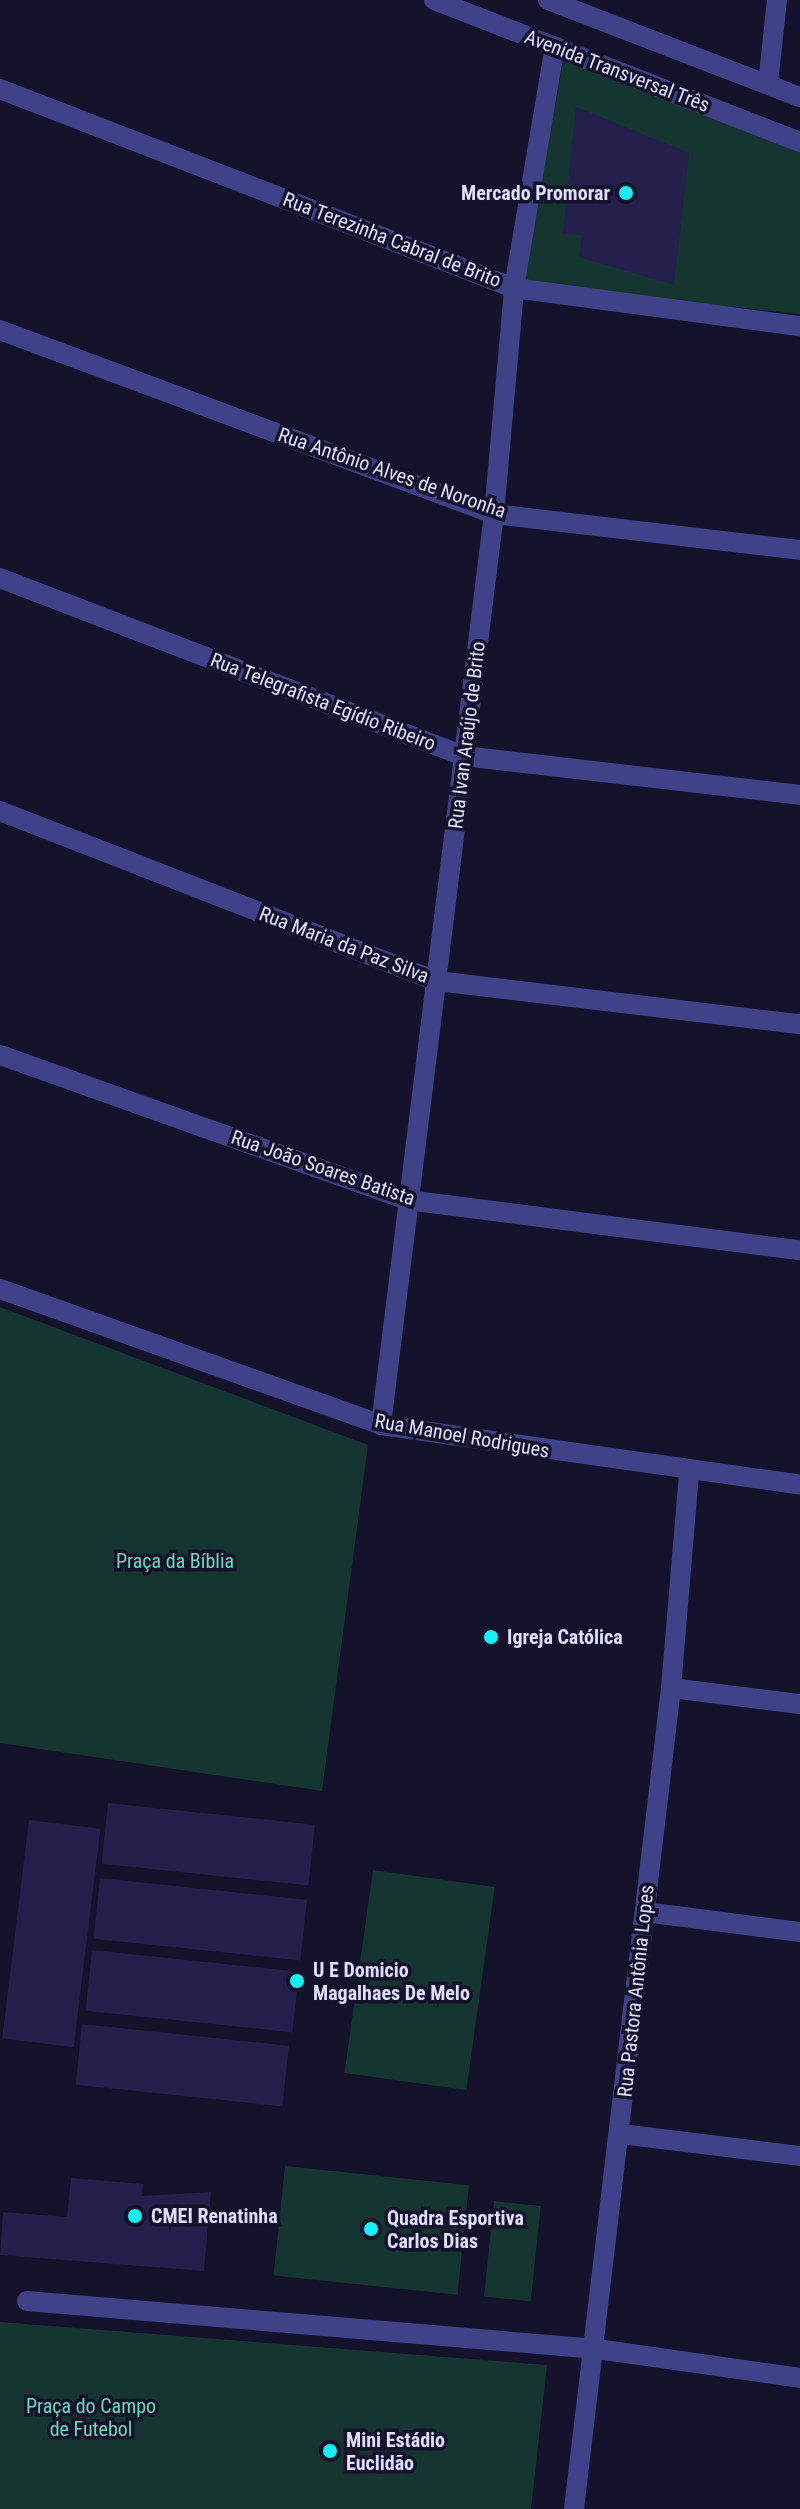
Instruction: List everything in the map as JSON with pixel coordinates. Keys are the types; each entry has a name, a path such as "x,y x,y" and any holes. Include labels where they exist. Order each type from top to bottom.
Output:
{"street":[{"name":"Avenida Transversal Três","path":"435,0 800,142"},
{"name":"Avenida Transversal Três","path":"548,0 800,97"},
{"path":"768,84 777,0"},
{"name":"Rua Ivan Araújo de Brito","path":"381,1425 494,514 514,288 555,46"},
{"name":"Rua Terezinha Cabral de Brito","path":"0,89 514,288 800,326"},
{"name":"Rua Antônio Alves de Noronha","path":"0,330 494,514 800,550"},
{"name":"Rua Telegrafista Egídio Ribeiro","path":"0,578 464,756 800,795"},
{"name":"Rua Maria da Paz Silva","path":"0,811 437,981 800,1024"},
{"name":"Rua João Soares Batista","path":"0,1055 407,1200 800,1250"},
{"name":"Rua Manoel Rodrigues","path":"0,1289 381,1425 689,1473 800,1485"},
{"name":"Rua Pastora Antônia Lopes","path":"574,2509 597,2349 671,1688 689,1473"},
{"path":"671,1688 800,1704"},
{"path":"645,1912 800,1932"},
{"path":"621,2134 800,2156"},
{"path":"27,2301 597,2349 800,2378"}],"green space":[{"path":"565,52 800,147 800,314 521,284"},
{"name":"Praça da Bíblia","path":"0,1307 368,1445 322,1791 0,1743"},
{"path":"373,1870 495,1887 466,2090 344,2073"},
{"name":"Quadra Esportiva Carlos Dias","path":"285,2166 469,2185 457,2295 274,2275"},
{"path":"494,2201 541,2206 531,2301 484,2296"},
{"name":"Praça do Campo de Futebol","path":"0,2322 547,2365 531,2509 0,2509"}],"building":[{"name":"Mercado Promorar","path":"576,107 689,153 674,285 579,257 582,235 563,234"},
{"path":"108,1803 315,1825 308,1885 102,1864"},
{"path":"29,1820 100,1829 74,2047 2,2038"},
{"path":"100,1878 307,1900 300,1960 94,1939"},
{"path":"92,1950 299,1972 292,2032 86,2011"},
{"path":"82,2024 289,2046 282,2106 76,2085"},
{"path":"71,2178 143,2184 142,2196 211,2192 204,2271 0,2255 3,2212 67,2217"}],"place":[{"name":"Mercado Promorar","path":"626,193"},
{"name":"Igreja Católica","path":"491,1637"},
{"name":"U E Domicio Magalhaes De Melo","path":"297,1981"},
{"name":"CMEI Renatinha","path":"135,2216"},
{"name":"Quadra Esportiva Carlos Dias","path":"371,2229"},
{"name":"Mini Estádio Euclidão","path":"330,2451"}]}
